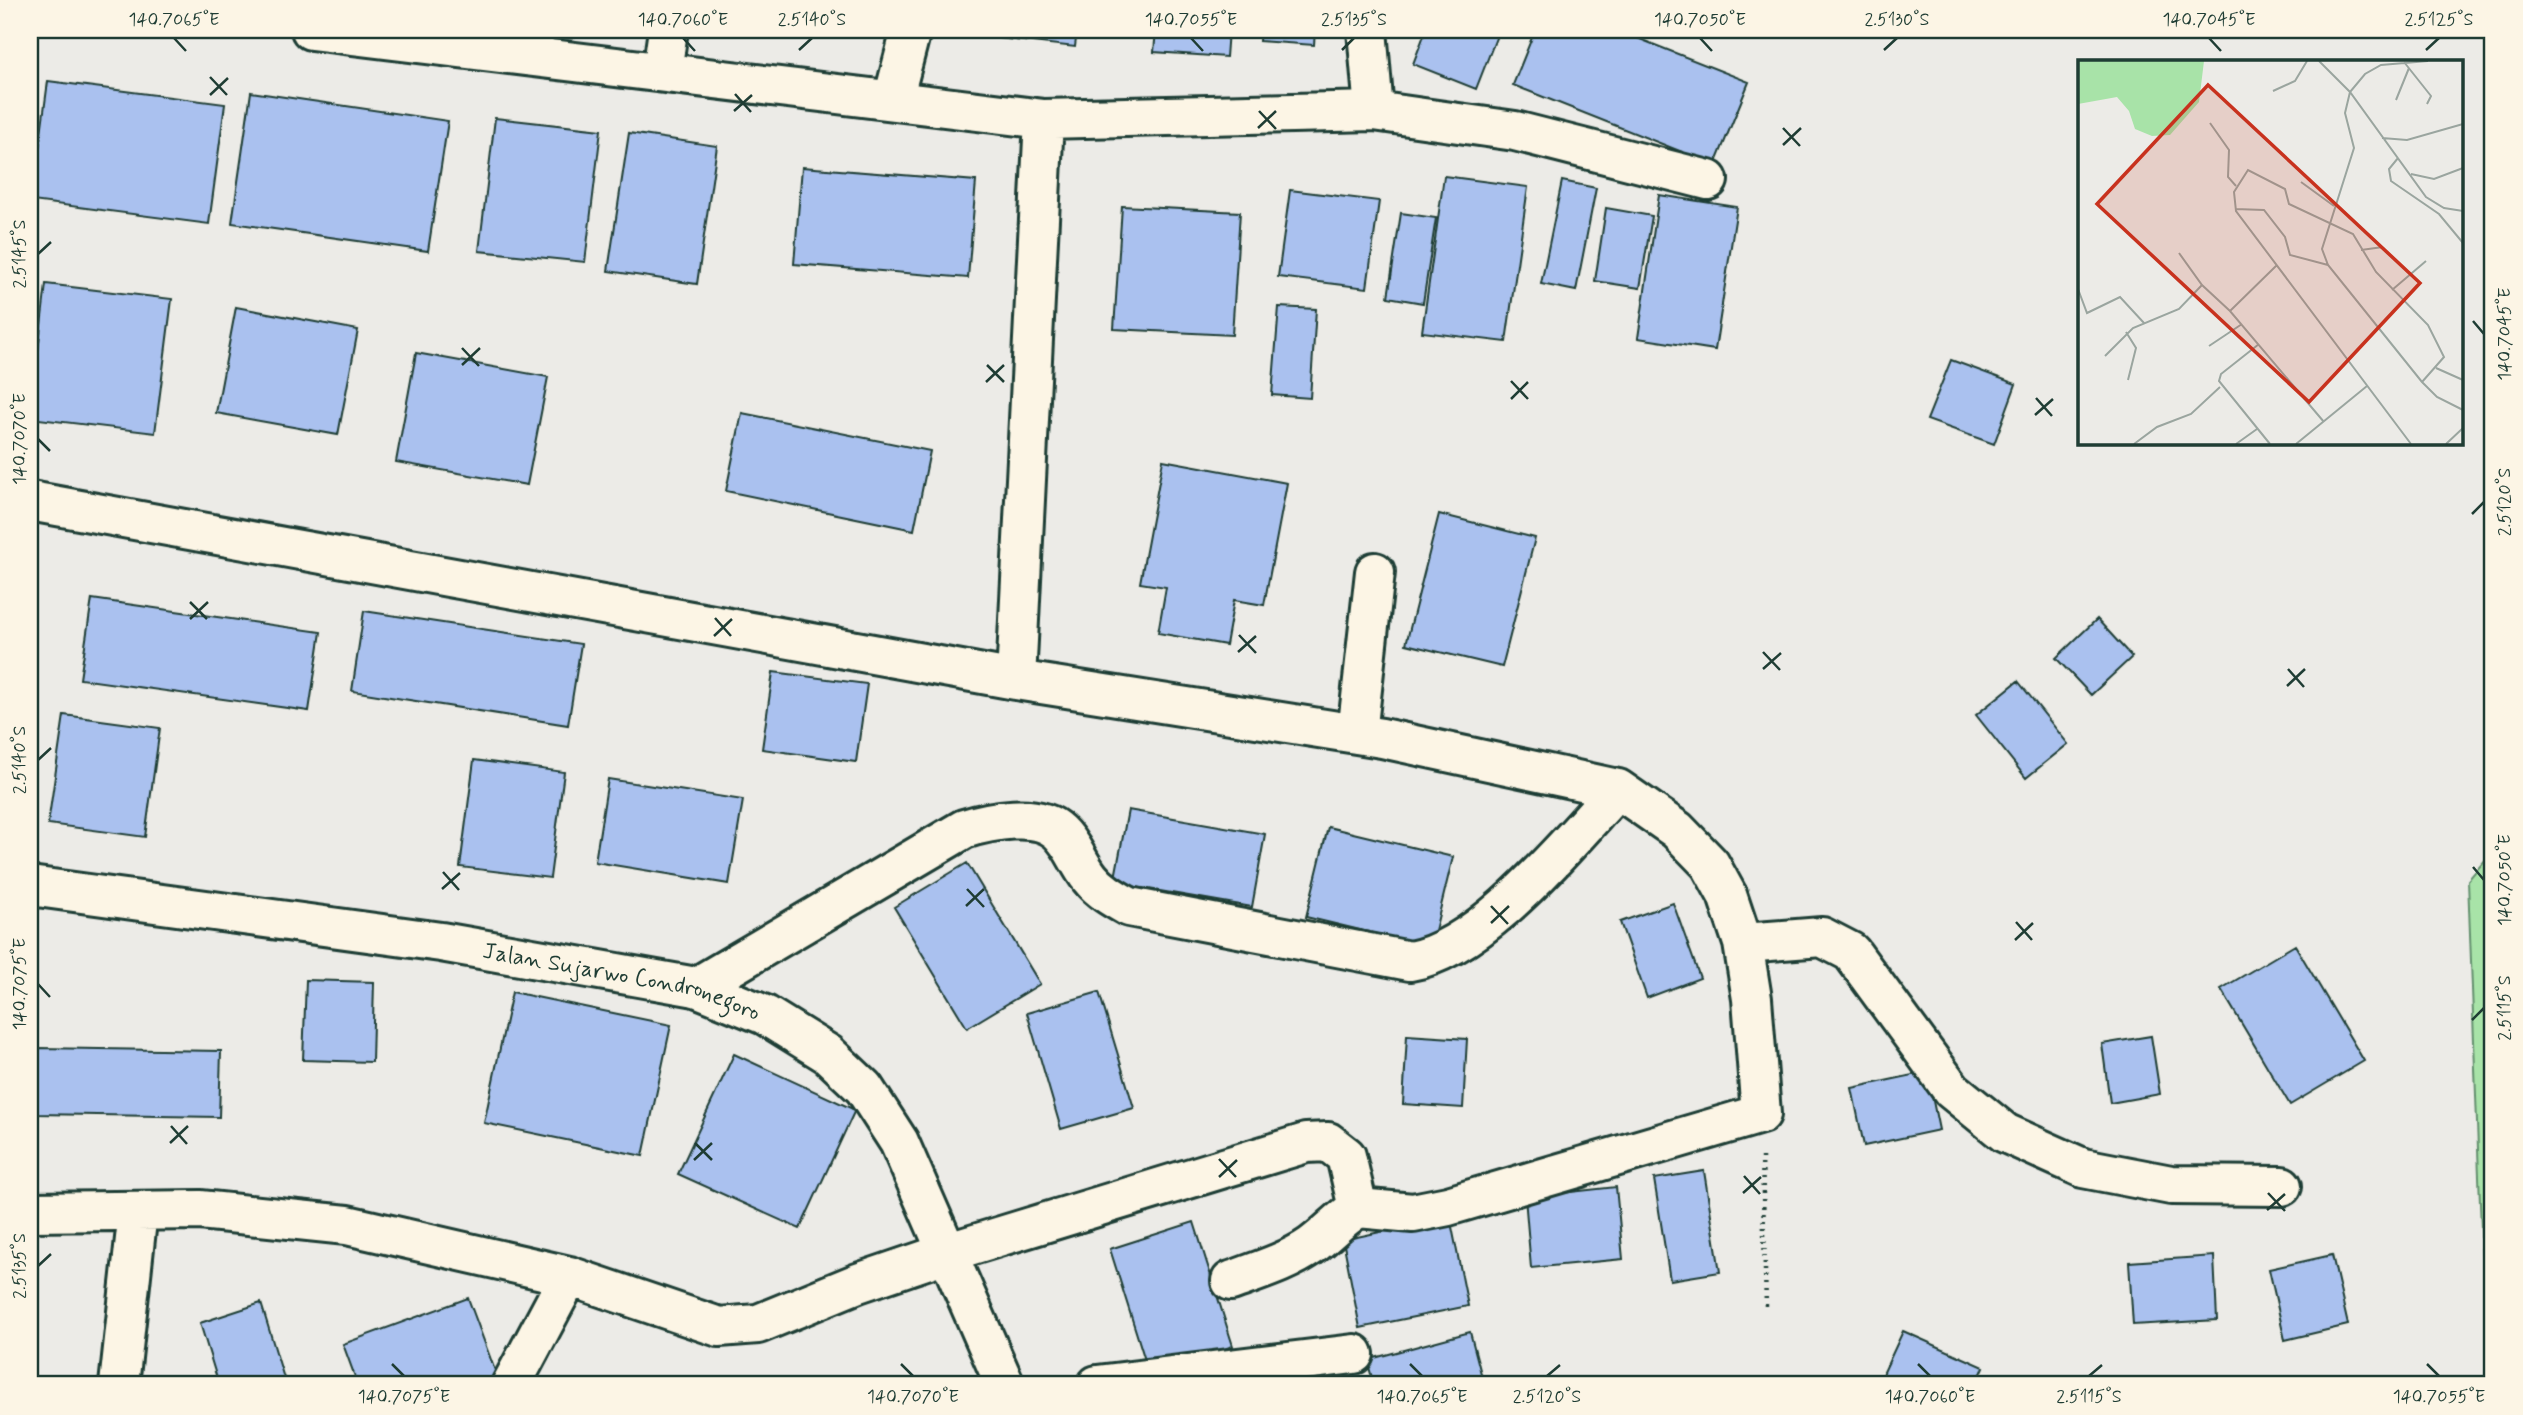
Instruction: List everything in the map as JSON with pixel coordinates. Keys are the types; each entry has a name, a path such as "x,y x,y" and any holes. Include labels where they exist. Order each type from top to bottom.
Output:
{"street":[{"path":"311,30 1044,119 1374,111 1515,131 1707,180"},
{"path":"662,72 668,30"},
{"path":"893,100 911,30"},
{"path":"1367,30 1374,111"},
{"path":"1016,680 1044,119"},
{"path":"30,501 1016,680 1357,734 1618,789 1677,830 1710,864 1727,895 1743,943 1752,999 1761,1114 1448,1206 1413,1213 1358,1208 1312,1245 1283,1261 1231,1281"},
{"path":"1357,734 1375,572"},
{"path":"696,987 964,829 993,820 1023,820 1057,830 1075,851 1090,877 1107,894 1129,907 1410,961 1426,958 1493,916 1533,879 1618,789"},
{"name":"Jalan Sujarwo Condronegoro","path":"30,886 441,942 696,987 765,1015 828,1054 864,1088 899,1142 1005,1385"},
{"path":"1743,943 1822,937 1851,951 1952,1090 2005,1133 2016,1138 2083,1168 2171,1185 2282,1186"},
{"path":"30,1212 200,1210 347,1225 569,1276 719,1327 758,1324 858,1283 949,1252 1306,1143 1328,1142 1346,1156 1358,1208"},
{"path":"119,1385 138,1211"},
{"path":"511,1385 569,1276"},
{"path":"1097,1385 1354,1354"}],"path":[{"path":"1761,1114 1766,1306"}],"green space":[{"path":"2493,851 2493,1272 2482,1257 2468,880"}],"building":[{"path":"928,30 1077,30 1075,47"},
{"path":"1156,30 1228,30 1226,57 1154,52"},
{"path":"1260,30 1315,30 1314,45 1259,41"},
{"path":"1426,30 1499,30 1476,89 1413,64"},
{"path":"1535,30 1617,30 1749,82 1715,165 1513,85"},
{"path":"48,81 225,104 209,224 32,201"},
{"path":"251,92 448,121 428,251 232,223"},
{"path":"495,118 601,130 585,262 479,251"},
{"path":"629,133 717,146 697,284 608,271"},
{"path":"802,167 976,181 968,278 794,264"},
{"path":"1444,176 1528,187 1506,342 1422,332"},
{"path":"1562,181 1596,188 1576,291 1541,284"},
{"path":"1290,190 1379,201 1367,288 1278,277"},
{"path":"1659,195 1737,207 1715,350 1638,338"},
{"path":"1122,206 1240,212 1232,335 1114,329"},
{"path":"1606,208 1652,216 1640,288 1595,281"},
{"path":"1401,213 1436,218 1423,303 1388,297"},
{"path":"46,284 172,299 155,433 30,418"},
{"path":"236,307 358,330 338,435 216,413"},
{"path":"1279,307 1316,309 1310,398 1272,395"},
{"path":"416,353 548,377 527,485 396,462"},
{"path":"1951,360 2016,384 1994,444 1927,420"},
{"path":"742,413 930,451 914,530 726,491"},
{"path":"1163,460 1287,483 1264,605 1234,600 1226,645 1158,633 1166,587 1140,583"},
{"path":"1439,514 1535,538 1502,667 1406,644"},
{"path":"92,599 321,632 309,711 80,679"},
{"path":"364,611 581,644 568,725 352,691"},
{"path":"2097,619 2132,657 2091,695 2056,658"},
{"path":"773,672 867,684 856,762 762,749"},
{"path":"2018,681 2068,744 2026,778 1976,715"},
{"path":"64,715 160,728 145,837 48,824"},
{"path":"474,760 564,772 550,878 460,867"},
{"path":"608,779 743,800 729,884 595,862"},
{"path":"1128,810 1265,834 1252,907 1114,883"},
{"path":"1328,827 1453,857 1431,947 1306,917"},
{"path":"967,863 1040,984 967,1028 894,907"},
{"path":"1673,903 1700,978 1647,998 1620,922"},
{"path":"2295,945 2364,1061 2290,1105 2221,989"},
{"path":"306,980 374,982 372,1062 303,1060"},
{"path":"512,992 671,1025 643,1156 484,1123"},
{"path":"1099,992 1134,1108 1061,1129 1027,1013"},
{"path":"1407,1035 1467,1039 1463,1108 1403,1104"},
{"path":"2151,1036 2160,1094 2110,1103 2102,1044"},
{"path":"38,1048 221,1051 219,1117 36,1114"},
{"path":"734,1054 855,1110 800,1229 678,1174"},
{"path":"1927,1072 1939,1130 1864,1146 1852,1088"},
{"path":"1704,1171 1720,1272 1670,1280 1654,1179"},
{"path":"1616,1187 1623,1259 1531,1268 1525,1197"},
{"path":"1450,1217 1468,1306 1360,1328 1343,1240"},
{"path":"1194,1222 1233,1346 1149,1373 1110,1249"},
{"path":"2332,1255 2348,1325 2285,1340 2269,1269"},
{"path":"2214,1256 2217,1320 2133,1325 2129,1262"},
{"path":"468,1298 497,1376 473,1385 358,1385 343,1344"},
{"path":"261,1303 286,1385 219,1385 200,1323"},
{"path":"1903,1331 1984,1367 1976,1385 1908,1385 1883,1374"},
{"path":"1470,1332 1484,1385 1374,1385 1367,1360"}]}
